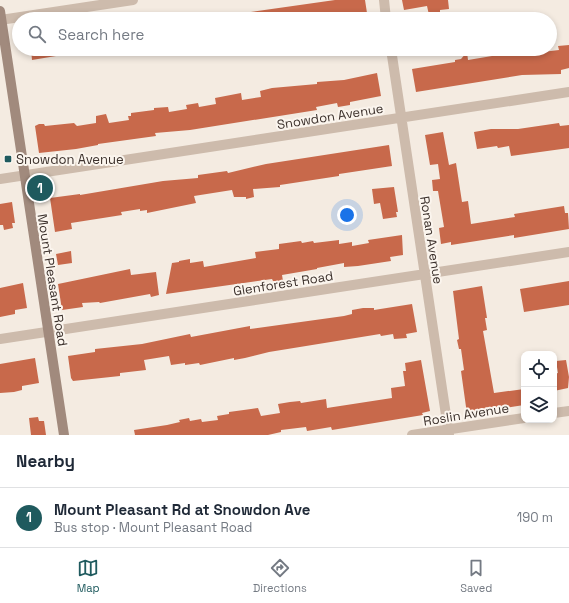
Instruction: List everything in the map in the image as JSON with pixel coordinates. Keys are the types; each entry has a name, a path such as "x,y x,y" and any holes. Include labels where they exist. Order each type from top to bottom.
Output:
{"street":[{"path":"39,12 133,0"},
{"path":"384,0 385,12"},
{"path":"0,17 12,15"},
{"name":"Mount Pleasant Road","path":"0,17 64,435"},
{"name":"Ronan Avenue","path":"392,56 448,432"},
{"name":"Snowdon Avenue","path":"0,179 569,92"},
{"name":"Glenforest Road","path":"0,339 569,252"},
{"path":"557,413 569,411"},
{"name":"Roslin Avenue","path":"412,435 448,432 521,419"}],"building":[{"path":"335,0 365,0 367,12 251,12"},
{"path":"402,0 448,0 449,9 440,10 440,12 428,12 427,6 404,10"},
{"path":"569,45 569,68 561,70 561,74 522,75 416,92 412,69 455,62 455,60 461,59 464,56 468,56 468,60 492,56 557,56 557,50 559,50 558,46"},
{"path":"32,56 56,56 32,60"},
{"path":"377,73 381,96 350,102 350,105 338,107 337,103 316,107 317,110 190,130 155,133 156,136 98,144 76,149 39,153 35,126 39,124 44,124 45,126 74,123 77,126 96,123 96,116 106,114 109,123 129,120 128,116 131,116 131,113 154,110 154,108 168,107 169,112 187,109 186,105 198,103 199,107 216,104 215,98 241,93 242,100 261,97 260,91 272,88 317,84 317,82 344,80"},
{"path":"559,123 560,126 569,125 569,148 511,156 509,146 477,149 474,132 491,129 518,129"},
{"path":"443,132 449,165 456,163 462,202 468,201 471,224 515,217 514,214 564,206 565,213 568,213 569,229 514,238 514,235 451,245 451,242 441,244 439,228 444,227 438,191 433,191 432,180 440,179 438,164 430,165 425,135"},
{"path":"389,145 392,166 280,185 280,187 253,189 254,197 246,199 246,197 234,197 232,190 194,196 196,203 147,213 147,210 140,211 140,209 121,212 122,215 71,223 72,229 55,232 50,198 80,195 163,181 198,178 198,175 227,171 228,173 266,164"},
{"path":"394,187 398,212 396,212 397,217 383,219 380,203 374,204 372,189"},
{"path":"12,202 15,223 12,223 13,228 4,230 3,225 0,225 0,204"},
{"path":"402,235 403,255 390,257 391,261 344,267 344,263 282,275 283,281 274,283 272,279 166,294 172,263 179,261 190,259 190,263 203,261 204,267 256,258 255,252 279,249 279,244 301,241 302,243 313,241 314,243 339,240 339,244 352,242 352,246 369,243 368,240"},
{"path":"71,251 72,263 58,265 56,254"},
{"path":"130,269 131,275 156,272 159,295 151,297 150,294 100,303 82,303 83,307 62,310 58,284"},
{"path":"569,281 569,305 524,312 520,289"},
{"path":"23,283 27,308 15,310 15,314 0,317 0,288"},
{"path":"482,286 487,318 485,318 487,330 483,331 494,393 521,389 521,405 467,414 461,371 464,370 461,349 459,349 457,340 459,339 453,291"},
{"path":"412,304 417,332 406,334 407,338 394,339 393,334 381,336 380,334 200,365 199,363 185,365 185,363 171,365 169,356 144,360 146,370 120,373 120,376 73,381 71,378 68,356 95,352 95,349 142,344 190,334 191,337 250,326 250,329 344,316 352,314 352,310 363,308 374,308 374,310"},
{"path":"35,358 39,383 22,386 22,390 0,393 0,364"},
{"path":"421,360 430,411 422,413 423,415 332,430 331,427 307,431 306,427 281,430 281,432 268,435 135,435 134,430 167,425 189,418 190,421 201,419 202,422 218,420 217,416 229,414 229,412 258,408 261,416 280,413 278,404 290,402 300,401 301,403 326,399 327,408 392,398 391,388 405,386 403,371 406,371 405,363"},
{"path":"566,360 569,377 568,388 557,390 558,373 557,361"},
{"path":"38,417 39,421 44,421 46,435 31,435 29,418"}],"place":[{"name":"Snowdon Avenue","path":"8,159"},
{"name":"Mount Pleasant Rd at Snowdon Ave","path":"40,188"}]}
